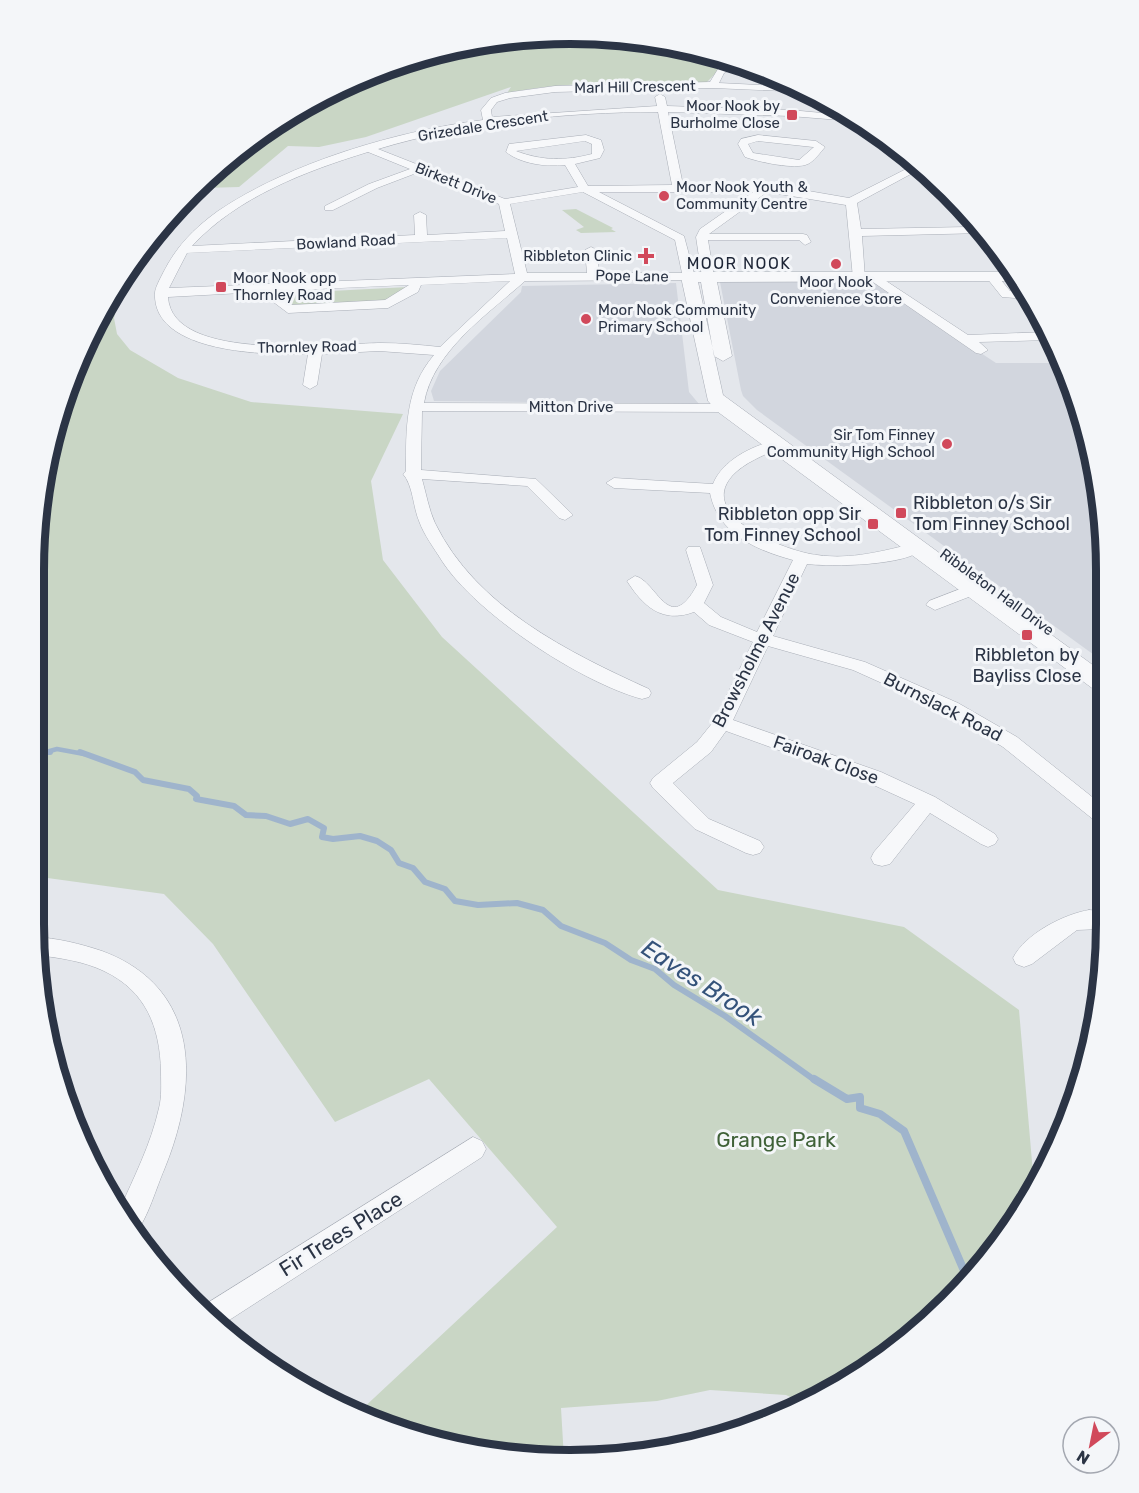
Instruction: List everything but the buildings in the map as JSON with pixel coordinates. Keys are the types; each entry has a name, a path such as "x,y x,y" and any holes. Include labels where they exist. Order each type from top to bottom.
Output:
{"street":[{"path":"713,85 721,71 729,68"},
{"name":"Marl Hill Crescent","path":"494,122 487,118 486,110 494,100 508,95 555,89 713,85 781,89"},
{"path":"660,86 661,110 678,188"},
{"name":"Grizedale Crescent","path":"160,292 180,250 221,214 303,171 403,139 494,122 554,115 661,110 798,114 838,118"},
{"path":"586,138 597,142 599,150 596,156 569,163 535,162 511,152 513,146 553,141 586,138"},
{"path":"699,277 702,237 706,229 774,175 806,161 819,147 785,140 758,138 744,141 744,149 774,175 851,202 912,170"},
{"name":"Birkett Drive","path":"369,149 504,202 522,277"},
{"path":"569,163 585,189 680,238 699,277"},
{"path":"329,208 373,186 421,168"},
{"path":"504,202 585,189 678,188 774,175"},
{"path":"851,202 859,278"},
{"path":"420,215 421,238"},
{"path":"856,233 971,230"},
{"name":"Bowland Road","path":"180,250 512,234"},
{"path":"702,237 803,237 805,242"},
{"path":"591,250 593,276"},
{"path":"522,277 444,352 425,376 417,395 410,459 411,474 435,539 474,588 508,617 558,652 642,693"},
{"name":"Pope Lane","path":"160,292 522,277 877,279 1007,277"},
{"name":"Ribbleton Hall Drive","path":"699,277 714,397 732,406 923,545 1096,664"},
{"path":"992,277 1006,294 1018,295"},
{"path":"877,279 981,350"},
{"path":"264,289 288,309 365,305 394,302 414,289 416,281"},
{"name":"Thornley Road","path":"160,292 165,314 184,329 202,338 244,348 315,349 398,345 444,352"},
{"path":"965,339 1041,336"},
{"path":"310,386 315,349"},
{"name":"Mitton Drive","path":"416,407 732,406"},
{"path":"780,443 733,463 722,476 717,489 719,504 735,527 764,545 802,558 833,561 863,561 923,545"},
{"path":"411,474 531,482 565,515"},
{"path":"614,483 717,489"},
{"name":"Ribbleton Hall Drive","path":"923,545 973,589 1096,678"},
{"path":"635,581 646,599 659,608 681,610 695,604 705,585 694,550"},
{"name":"Browsholme Avenue","path":"753,847 702,824 660,783 704,747 723,723 802,558"},
{"name":"Ribbleton Hall Drive","path":"935,605 973,589"},
{"name":"Burnslack Road","path":"695,604 715,621 742,633 859,666 951,707 1010,742 1096,811"},
{"name":"Fairoak Close","path":"723,723 874,777 928,802 988,839"},
{"path":"882,858 928,802"},
{"path":"1024,958 1070,922 1085,918 1096,919"},
{"path":"45,947 73,950 123,968 157,999 170,1029 173,1104 164,1134 131,1214"},
{"name":"Fir Trees Place","path":"216,1312 472,1149"}],"shaded area":[{"name":"Sir Tom Finney Community High School","path":"720,282 873,282 996,363 1053,363 1078,433 1091,501 1096,570 1096,656 757,410 743,396"},
{"name":"Moor Nook Community Primary School","path":"676,283 689,392 699,404 434,401 431,391 440,371 521,292 522,286"}],"green space":[{"path":"570,44 638,48 723,66 706,83 581,84 507,93 511,87 366,137 319,147 288,146 239,187 209,188 249,152 307,114 368,84 433,61 501,48"},
{"path":"576,209 613,228 611,229 616,232 581,233 576,230 584,227 562,210"},
{"path":"408,287 393,301 291,306 273,294"},
{"name":"Grange Park","path":"113,307 117,307 114,318 117,334 130,350 178,378 251,402 403,414 371,481 383,560 442,637 718,890 904,927 1019,1010 1033,1172 1007,1216 987,1244 965,1270 916,1319 862,1361 794,1399 786,1395 710,1390 657,1401 561,1408 563,1450 501,1445 433,1432 400,1422 364,1407 557,1227 429,1079 335,1122 213,944 164,894 44,878 44,570 48,501 61,433 71,400"}],"waterway":[{"path":"46,752 57,749 84,754"},
{"name":"Eaves Brook","path":"80,752 135,772 143,780 189,789 197,796 196,799 234,806 246,815 266,816 290,824 308,819 324,828 322,837 333,839 360,836 377,841 391,850 399,863 413,868 425,882 445,889 455,901 478,905 517,903 543,910 561,926 605,943 631,960 655,969 674,985 725,1016 816,1081"},
{"name":"Eaves Brook","path":"814,1079 847,1099 860,1097 860,1108 880,1114 904,1131 964,1271"}],"place":[{"name":"Moor Nook by Burholme Close","path":"792,115"},
{"name":"Moor Nook Youth & Community Centre","path":"664,196"},
{"name":"Ribbleton Clinic","path":"646,256"},
{"name":"Moor Nook Convenience Store","path":"836,264"},
{"name":"Moor Nook opp Thornley Road","path":"221,287"},
{"name":"Moor Nook Community Primary School","path":"586,319"},
{"name":"Sir Tom Finney Community High School","path":"947,444"},
{"name":"Ribbleton o/s Sir Tom Finney School","path":"901,513"},
{"name":"Ribbleton opp Sir Tom Finney School","path":"873,524"},
{"name":"Ribbleton by Bayliss Close","path":"1027,635"}],"district":[{"name":"MOOR NOOK","path":"739,263"}]}
